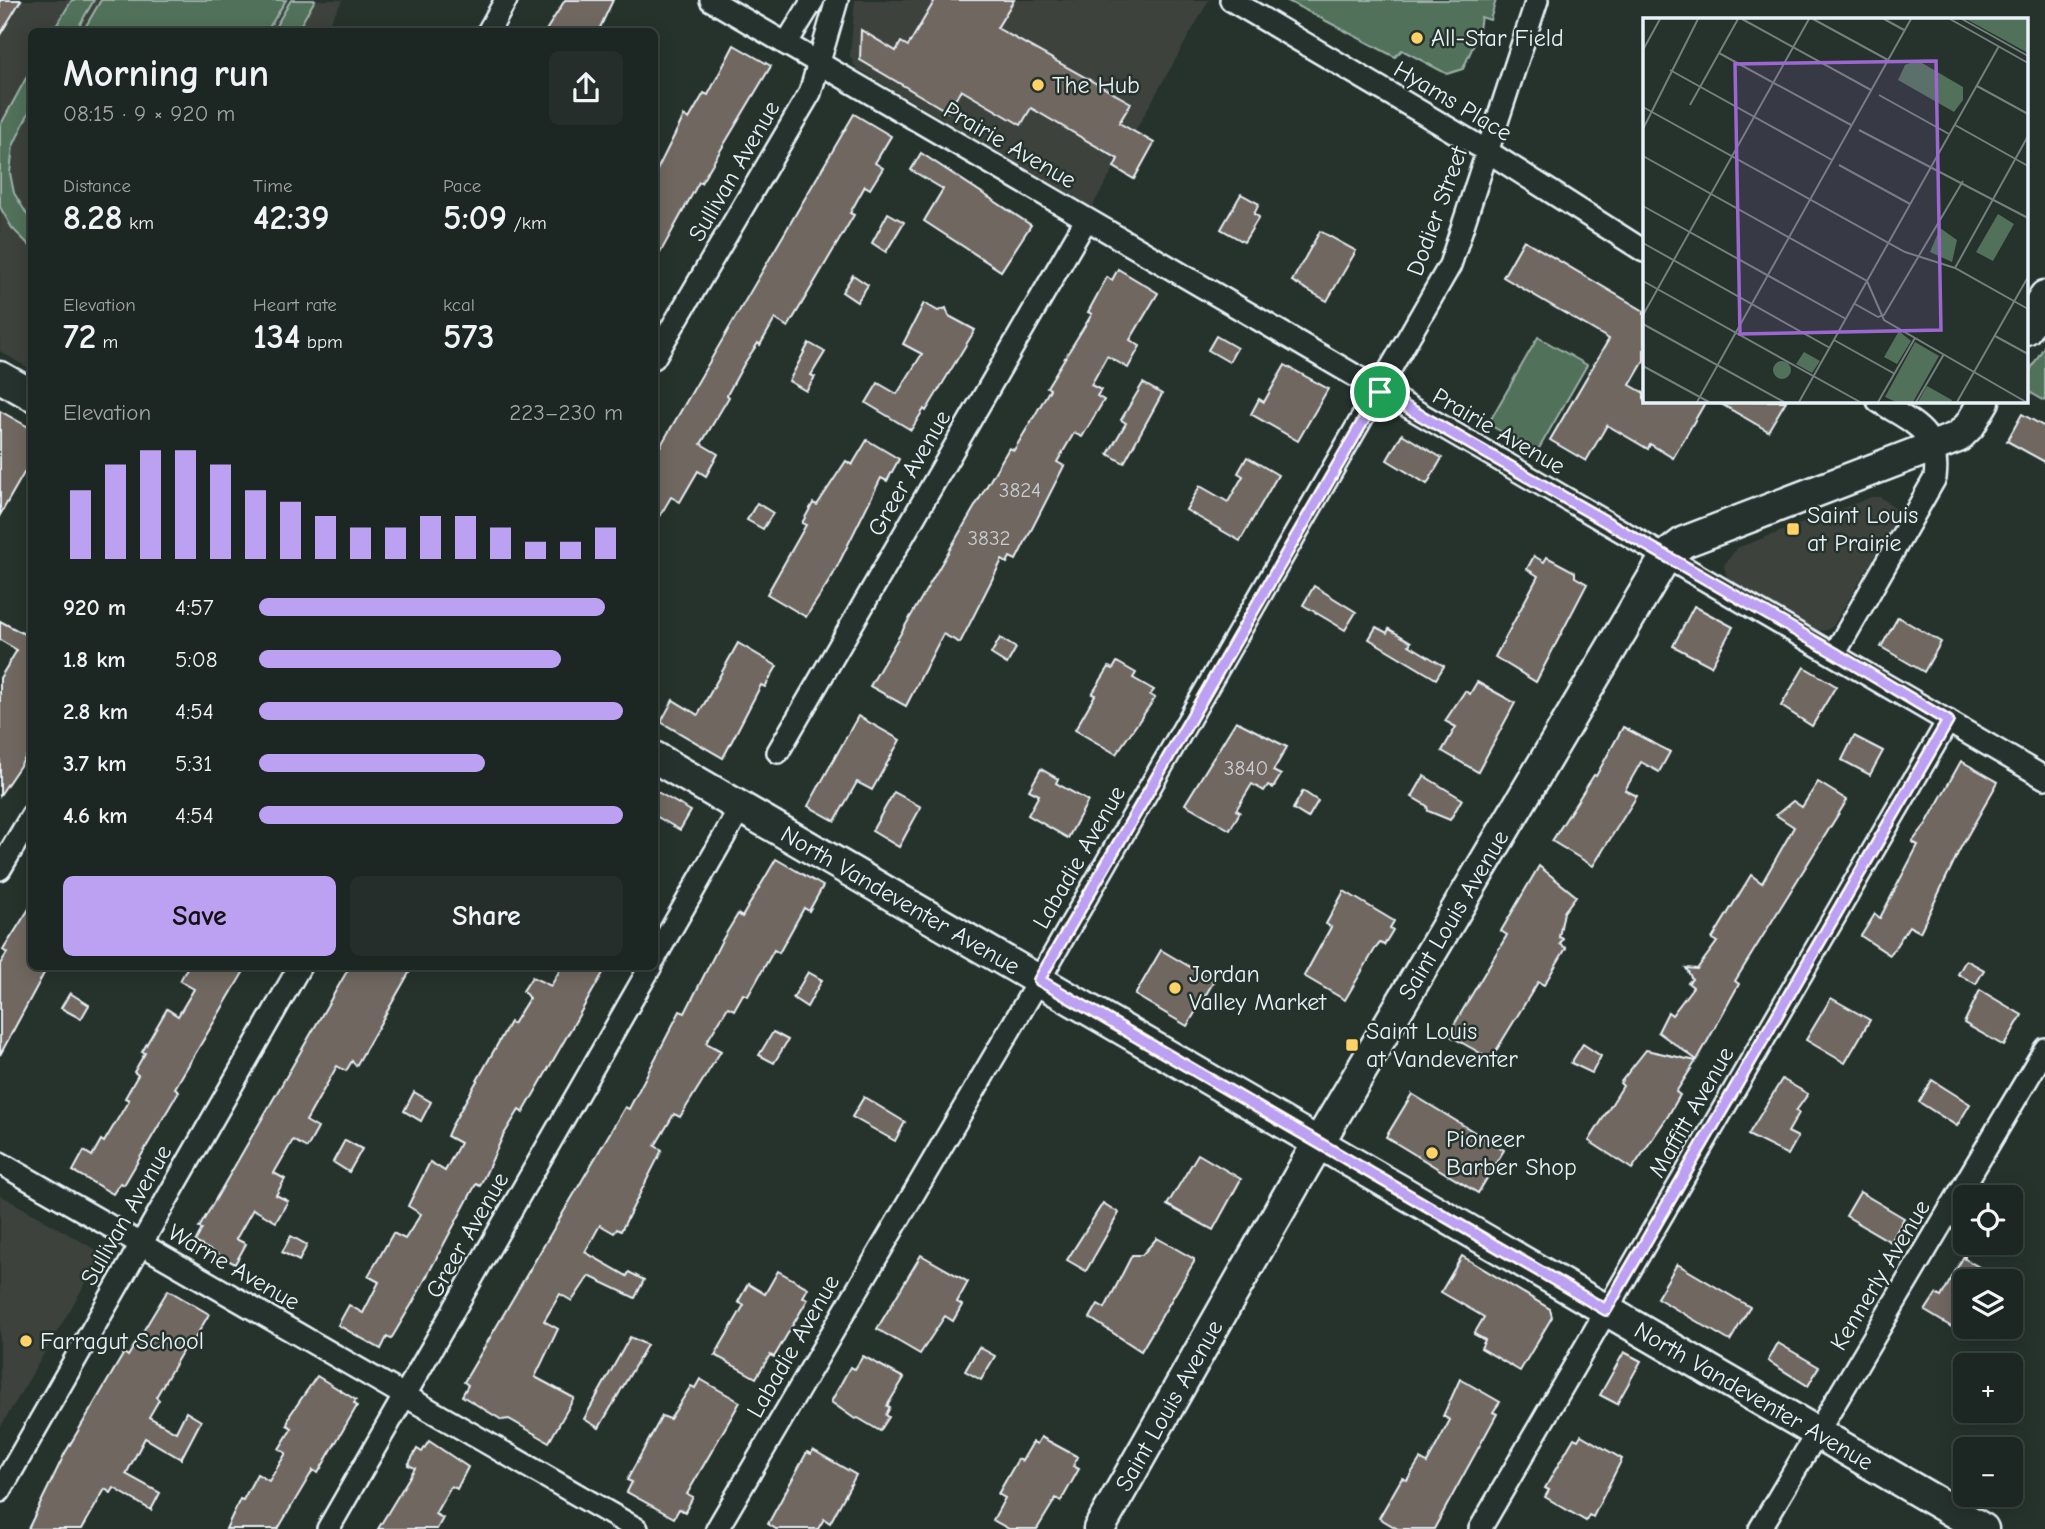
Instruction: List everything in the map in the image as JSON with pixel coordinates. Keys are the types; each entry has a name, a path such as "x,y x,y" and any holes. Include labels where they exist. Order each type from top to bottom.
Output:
{"main road":[{"path":"2028,326 2045,296"},
{"path":"0,377 28,394"},
{"name":"Saint Louis Avenue","path":"1099,1529 1318,1143 1666,556 1684,542 1935,446 1964,432 1983,402"},
{"name":"North Vandeventer Avenue","path":"658,759 1983,1529"}],"street":[{"path":"490,28 506,0"},
{"name":"Prairie Avenue","path":"711,0 1380,392 1835,653 2045,778"},
{"path":"786,44 814,0"},
{"name":"Sullivan Avenue","path":"658,351 810,93 821,65 837,0"},
{"name":"Hyams Place","path":"1231,0 1487,151 1643,250"},
{"name":"Dodier Street","path":"1380,392 1450,265 1537,0"},
{"name":"Greer Avenue","path":"778,752 1086,220"},
{"name":"Labadie Avenue","path":"717,1529 1380,392"},
{"path":"1835,653 1935,478 1935,446 1921,429 1880,402"},
{"name":"Maffitt Avenue","path":"1480,1529 1948,721"},
{"path":"658,952 741,807"},
{"path":"0,869 28,822"},
{"name":"Sullivan Avenue","path":"0,1491 298,970"},
{"name":"Greer Avenue","path":"328,1529 649,970"},
{"name":"Kennerly Avenue","path":"1760,1529 2045,1049"},
{"name":"Warne Avenue","path":"0,1163 637,1529"}],"shaded area":[{"path":"0,0 343,0 326,28 28,28 28,368 0,351"},
{"path":"855,0 1209,0 1092,207 856,68 850,56"},
{"path":"1872,497 1880,497 1890,504 1895,509 1896,520 1833,626 1827,630 1816,631 1727,578 1724,565 1737,548"},
{"name":"Farragut School","path":"0,1195 103,1254 0,1428"}],"green space":[{"path":"72,0 94,0 78,28 55,28"},
{"path":"101,0 286,0 269,28 85,28"},
{"path":"291,0 315,0 299,28 275,28"},
{"name":"All-Star Field","path":"1286,0 1496,0 1490,20 1481,17 1478,35 1463,69 1447,74 1402,50 1395,57"},
{"path":"28,75 28,114 13,146 10,173 14,193 28,216 28,244 12,228 0,207 0,126"},
{"path":"1538,337 1587,365 1537,452 1488,424"},
{"path":"2045,345 2045,401 2028,391 2028,374"}],"building":[{"path":"0,0 21,0 0,35"},
{"path":"565,0 613,0 600,28 548,28"},
{"path":"935,0 1014,0 997,28 1131,103 1119,123 1154,143 1134,179 1114,167 1118,159 1031,108 1021,125 961,90 948,112 860,60 861,30 896,51 901,42 908,46"},
{"path":"734,45 771,66 701,183 699,182 658,257 658,168 684,116 689,119 704,93 708,95"},
{"path":"854,114 891,136 875,163 883,168 870,189 865,186 850,213 854,215 788,327 775,319 760,345 758,343 744,364 727,395 729,397 701,444 718,454 706,476 698,471 680,502 671,497 658,519 658,450"},
{"path":"921,153 1031,225 1001,271 924,221 943,189 911,170"},
{"path":"1241,194 1259,204 1254,214 1259,217 1244,242 1221,229"},
{"path":"888,213 904,222 886,252 872,243"},
{"path":"1320,231 1356,251 1327,301 1292,281"},
{"path":"1524,240 1643,310 1643,363 1630,385 1643,392 1643,402 1705,402 1673,458 1650,444 1648,449 1607,425 1586,461 1550,440 1609,339 1503,277"},
{"path":"1118,269 1158,293 1130,340 1140,346 1128,368 1107,356 1091,385 1101,390 1097,396 1104,400 1082,437 1074,433 1057,462 1064,466 1016,560 1010,557 1007,563 1002,560 960,643 943,634 906,706 870,686 1009,448 1014,450 1035,415 1050,389 1047,387 1092,314 1088,312 1107,277 1112,280"},
{"path":"853,275 868,285 857,302 842,292"},
{"path":"924,303 938,311 946,308 949,316 975,330 926,411 924,409 911,430 866,403 878,383 897,394 922,354 903,344"},
{"path":"1216,336 1237,348 1229,362 1208,350"},
{"path":"809,343 825,352 811,375 815,377 806,391 789,381"},
{"path":"1285,365 1328,389 1298,441 1251,414 1259,399 1264,402"},
{"path":"1143,383 1162,394 1124,463 1108,454 1126,423 1121,420"},
{"path":"1718,402 1785,402 1768,431"},
{"path":"0,411 28,427 28,466 0,515"},
{"path":"2022,414 2045,427 2045,462 2007,441"},
{"path":"1402,434 1442,458 1427,484 1387,460"},
{"path":"867,440 899,459 887,481 881,478 833,575 806,617 767,594 806,525 802,523 813,503 817,505 846,461 852,465"},
{"path":"1247,457 1278,475 1240,541 1186,510 1200,486 1228,502 1243,476 1238,473"},
{"path":"757,503 773,513 763,529 747,520"},
{"path":"1534,556 1544,562 1547,557 1575,572 1575,577 1587,584 1536,682 1495,657 1538,576 1527,569"},
{"path":"1314,586 1356,612 1345,630 1303,605"},
{"path":"1694,606 1733,627 1711,666 1673,646"},
{"path":"1898,617 1941,642 1924,672 1881,647"},
{"path":"0,621 26,635 28,632 28,754 0,795 0,678 17,650 0,640"},
{"path":"1376,627 1387,633 1389,629 1411,642 1409,645 1444,666 1436,679 1369,639"},
{"path":"1000,638 1016,648 1007,664 991,654"},
{"path":"738,643 777,666 765,687 761,685 723,758 661,722 673,700 698,715"},
{"path":"1117,662 1136,673 1133,678 1154,690 1150,695 1155,698 1116,754 1075,730 1095,695 1092,694 1109,667 1113,669"},
{"path":"1804,667 1836,686 1812,726 1781,706"},
{"path":"1477,682 1515,703 1478,772 1442,751 1456,727 1445,721 1465,691 1470,694"},
{"path":"858,716 900,740 872,790 857,782 835,821 808,806"},
{"path":"1236,721 1287,747 1273,771 1281,775 1273,788 1268,785 1264,791 1252,784 1236,810 1240,812 1230,830 1185,804"},
{"path":"1623,727 1670,752 1659,772 1641,762 1625,790 1637,796 1593,866 1552,841 1594,775 1596,776"},
{"path":"1854,736 1883,751 1870,775 1842,760"},
{"path":"1961,761 1998,782 1961,847 1920,932 1909,926 1890,955 1861,936 1875,914 1880,918 1918,845 1912,842 1926,824"},
{"path":"1041,769 1058,779 1056,783 1088,801 1068,838 1028,815 1039,795 1029,790"},
{"path":"1424,776 1462,799 1450,820 1428,811 1427,806 1412,797"},
{"path":"1818,782 1847,800 1735,981 1739,984 1697,1060 1658,1032 1668,1012 1672,1015 1693,987 1688,983 1692,979 1686,968 1697,969 1717,942 1712,939 1751,875 1762,883 1794,827 1776,815 1793,801 1802,807"},
{"path":"1303,791 1318,801 1308,818 1293,809"},
{"path":"658,792 691,811 680,830 658,817"},
{"path":"894,792 921,807 899,847 872,831"},
{"path":"776,859 823,886 809,911 804,908 779,953 774,950 748,996 743,994 734,1010 728,1007 706,1043 721,1051 680,1117 674,1114 655,1146 662,1150 621,1231 617,1229 614,1233 600,1225 585,1252 627,1276 629,1272 644,1280 635,1298 589,1276 572,1301 560,1294 544,1321 558,1329 535,1377 574,1398 549,1442 509,1419 502,1420 462,1396 468,1385 464,1382 625,1107 629,1109 680,1011 685,1013 721,942 738,914 742,917"},
{"path":"1539,866 1576,896 1564,912 1559,937 1563,939 1560,944 1566,948 1544,985 1538,982 1491,1059 1448,1035 1507,935 1501,931"},
{"path":"1344,891 1394,921 1390,928 1393,930 1384,945 1380,943 1375,949 1345,1000 1304,976 1331,927 1326,924"},
{"path":"28,910 28,970 46,970 0,1055 0,964 7,953 3,950"},
{"name":"Jordan Valley Market","path":"1161,950 1214,981 1187,1026 1135,995"},
{"path":"1966,960 1984,970 1976,984 1958,974"},
{"path":"186,970 245,970 175,1088 179,1091 124,1185 120,1183 113,1194 73,1171 84,1151 92,1156 101,1140 104,1142 129,1100 125,1098 138,1075 134,1072 145,1053 142,1052 167,1009 178,1016 194,989 180,981"},
{"path":"348,970 411,970 356,1066 352,1061 346,1071 337,1066 306,1121 318,1128 307,1148 293,1140 274,1173 285,1179 276,1195 288,1201 276,1222 253,1209 236,1239 246,1244 235,1264 195,1242 202,1229 199,1228"},
{"path":"560,970 605,970 523,1113 519,1110 503,1136 480,1186 476,1184 413,1302 391,1339 387,1337 381,1349 338,1325 349,1305 363,1313 379,1282 368,1276 393,1233 405,1239 421,1214 408,1206 430,1162 445,1171 460,1143 447,1136 510,1022 513,1024 529,998 523,991 532,977 551,986"},
{"path":"808,972 822,980 807,1007 793,998"},
{"path":"1980,990 2022,1015 2004,1046 1964,1023"},
{"path":"70,993 89,1005 81,1019 61,1008"},
{"path":"1831,998 1870,1020 1845,1063 1806,1040"},
{"path":"773,1032 788,1040 774,1063 759,1055"},
{"path":"1583,1044 1601,1056 1592,1073 1571,1063"},
{"path":"1646,1050 1696,1061 1676,1092 1680,1095 1668,1116 1632,1169 1589,1141 1623,1086 1620,1083"},
{"path":"1782,1079 1808,1094 1796,1111 1799,1113 1788,1132 1798,1137 1788,1155 1748,1135"},
{"path":"1932,1080 1970,1104 1957,1126 1919,1102"},
{"path":"414,1092 431,1102 421,1121 404,1111"},
{"path":"1412,1094 1504,1150 1478,1193 1386,1137"},
{"path":"864,1097 905,1122 895,1141 852,1117"},
{"path":"345,1140 362,1149 349,1172 333,1162"},
{"path":"1198,1154 1241,1179 1213,1230 1167,1205"},
{"path":"1860,1192 1904,1218 1891,1242 1846,1216"},
{"path":"1103,1203 1119,1213 1086,1271 1067,1260"},
{"path":"291,1236 307,1245 299,1261 282,1252"},
{"path":"1157,1238 1194,1259 1194,1262 1141,1351 1090,1318 1098,1304 1105,1308 1132,1255 1142,1255"},
{"path":"921,1255 968,1282 957,1302 962,1305 953,1321 945,1316 920,1354 877,1329"},
{"path":"1965,1255 1965,1259 1983,1269 1957,1269"},
{"path":"1462,1256 1550,1309 1552,1317 1520,1371 1481,1348 1485,1340 1474,1334 1484,1317 1441,1292"},
{"path":"1677,1264 1750,1307 1730,1341 1657,1298"},
{"path":"778,1271 808,1288 803,1297 808,1299 774,1357 770,1355 756,1378 715,1355 744,1305 738,1302 748,1284 765,1294"},
{"path":"1953,1276 1953,1328 1925,1311 1936,1294 1941,1297"},
{"path":"168,1290 209,1314 194,1340 190,1338 156,1397 159,1400 149,1417 176,1432 186,1412 201,1421 181,1459 145,1438 126,1474 160,1493 151,1510 114,1488 111,1493 105,1489 82,1529 28,1529 65,1453 124,1353 128,1356"},
{"path":"630,1337 647,1345 599,1428 584,1419"},
{"path":"1778,1343 1819,1367 1808,1386 1768,1361"},
{"path":"979,1347 995,1356 981,1380 965,1371"},
{"path":"1624,1352 1641,1361 1617,1404 1600,1395"},
{"path":"863,1356 904,1378 887,1406 890,1407 886,1415 889,1417 880,1431 858,1418 855,1419 831,1402 850,1367 855,1369"},
{"path":"317,1376 356,1400 354,1403 357,1406 318,1473 313,1470 278,1529 226,1529 240,1499 243,1500 257,1474 269,1481 286,1453 279,1449 292,1428 287,1425 290,1415"},
{"path":"700,1379 740,1402 687,1494 693,1497 685,1512 679,1509 674,1518 627,1492 632,1482 627,1480 662,1416 670,1419 691,1386 695,1388"},
{"path":"1460,1379 1500,1402 1493,1412 1497,1414 1434,1529 1398,1529 1379,1518 1402,1478 1407,1480 1420,1459 1427,1463 1450,1420 1443,1416"},
{"path":"1581,1435 1622,1459 1593,1517 1589,1515 1586,1521 1545,1497 1549,1490 1545,1488 1554,1472 1574,1438 1578,1440"},
{"path":"1041,1437 1078,1457 1073,1466 1079,1469 1061,1501 1056,1498 1037,1529 1009,1529 993,1520 1005,1498 998,1494 1018,1459 1022,1461 1033,1442 1037,1444"},
{"path":"429,1441 468,1467 457,1489 451,1486 435,1514 443,1518 437,1529 378,1529 415,1468 408,1465 417,1449 422,1452"},
{"path":"813,1450 856,1475 830,1523 824,1519 818,1529 776,1529 768,1524 807,1452 811,1454"}],"place":[{"name":"All-Star Field","path":"1417,38"},
{"name":"The Hub","path":"1038,85"},
{"name":"Saint Louis at Prairie","path":"1793,529"},
{"name":"Jordan Valley Market","path":"1175,988"},
{"name":"Saint Louis at Vandeventer","path":"1352,1045"},
{"name":"Pioneer Barber Shop","path":"1432,1153"},
{"name":"Farragut School","path":"26,1341"}],"route":[{"path":"1380,392 1835,653 1948,721 1606,1310 1039,980 1380,392"}]}
